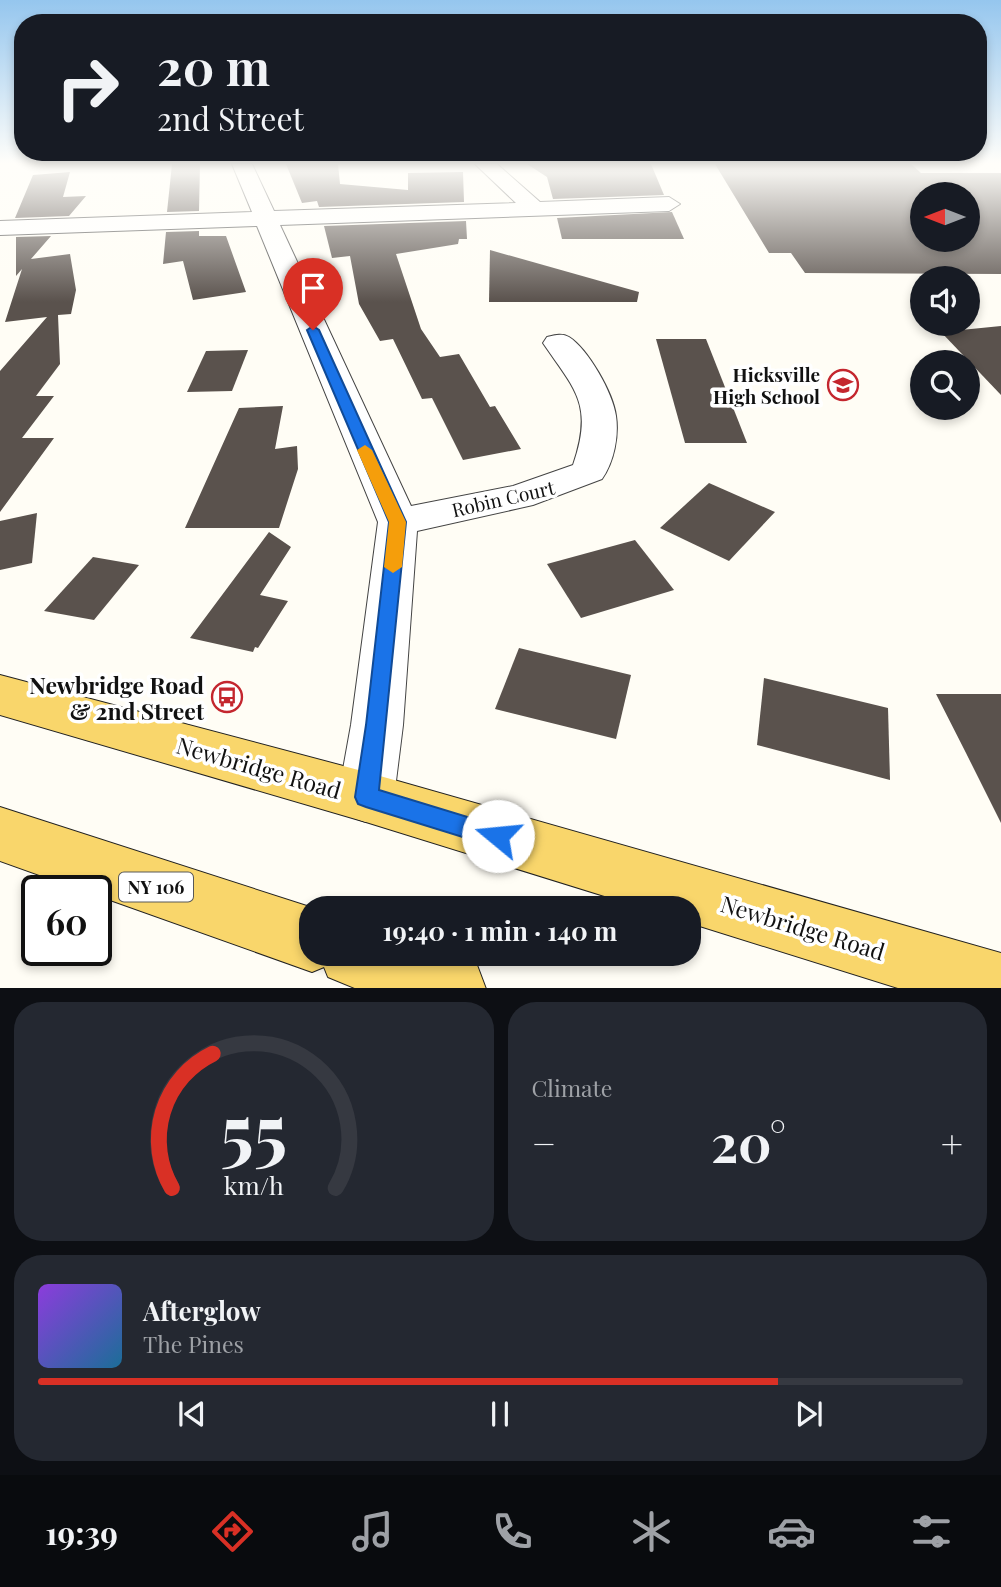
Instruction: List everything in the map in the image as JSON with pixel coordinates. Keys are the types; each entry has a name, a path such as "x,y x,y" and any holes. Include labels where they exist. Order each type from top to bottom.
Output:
{"main road":[{"name":"Newbridge Road","path":"0,695 366,797 1001,986"},
{"name":"NY 106","path":"0,834 299,936"},
{"path":"386,966 450,988"}],"street":[{"path":"262,210 398,522 377,725 366,797"},
{"path":"0,228 477,210"},
{"name":"Robin Court","path":"398,522 494,504 558,487 589,471 597,449 598,401 586,374 558,343"}],"building":[{"path":"18,210 74,210 69,216 15,218"},
{"path":"167,210 199,210 199,211"},
{"path":"743,210 910,210 910,252 980,252 980,210 1001,210 1001,274 980,274 980,266 910,266 910,274 805,273 791,253 769,253"},
{"path":"672,212 684,239 562,239 557,218"},
{"path":"466,221 467,239 459,239 458,244 396,254 421,329 440,357 459,354 490,407 495,406 521,449 463,460 432,398 422,399 393,339 380,341 359,304 350,256 332,258 324,226"},
{"path":"199,231 199,236 226,236 246,292 193,300 183,261 163,264 166,232"},
{"path":"51,236 31,259 70,254 76,290 71,314 58,315 60,364 36,396 54,396 22,438 54,438 0,512 0,371 47,317 5,322 22,269 16,276 16,237"},
{"path":"490,250 639,292 637,302 489,302"},
{"path":"1001,326 1001,395 980,373 980,350 958,350 945,336 980,336 980,328"},
{"path":"656,339 706,339 747,443 685,443"},
{"path":"248,350 232,391 187,392 206,351"},
{"path":"283,406 275,449 297,446 298,469 279,528 185,528 239,408"},
{"path":"709,483 775,512 729,561 660,528"},
{"path":"37,513 32,563 0,570 0,521"},
{"path":"269,532 291,547 260,595 288,601 258,648 255,647 253,652 190,638"},
{"path":"635,540 674,590 581,618 547,564"},
{"path":"93,557 139,565 94,620 44,611"},
{"path":"519,648 631,675 616,739 495,709"},
{"path":"764,678 888,708 890,780 757,745"},
{"path":"936,694 1001,694 1001,823 966,753"}],"slow traffic":[{"path":"365,450 398,522 393,567"}],"place":[{"name":"Hicksville High School","path":"843,385"},
{"name":"Newbridge Road & 2nd Street","path":"227,697"}],"route":[{"path":"313,330 398,522 377,725 366,797 498,836"}]}
